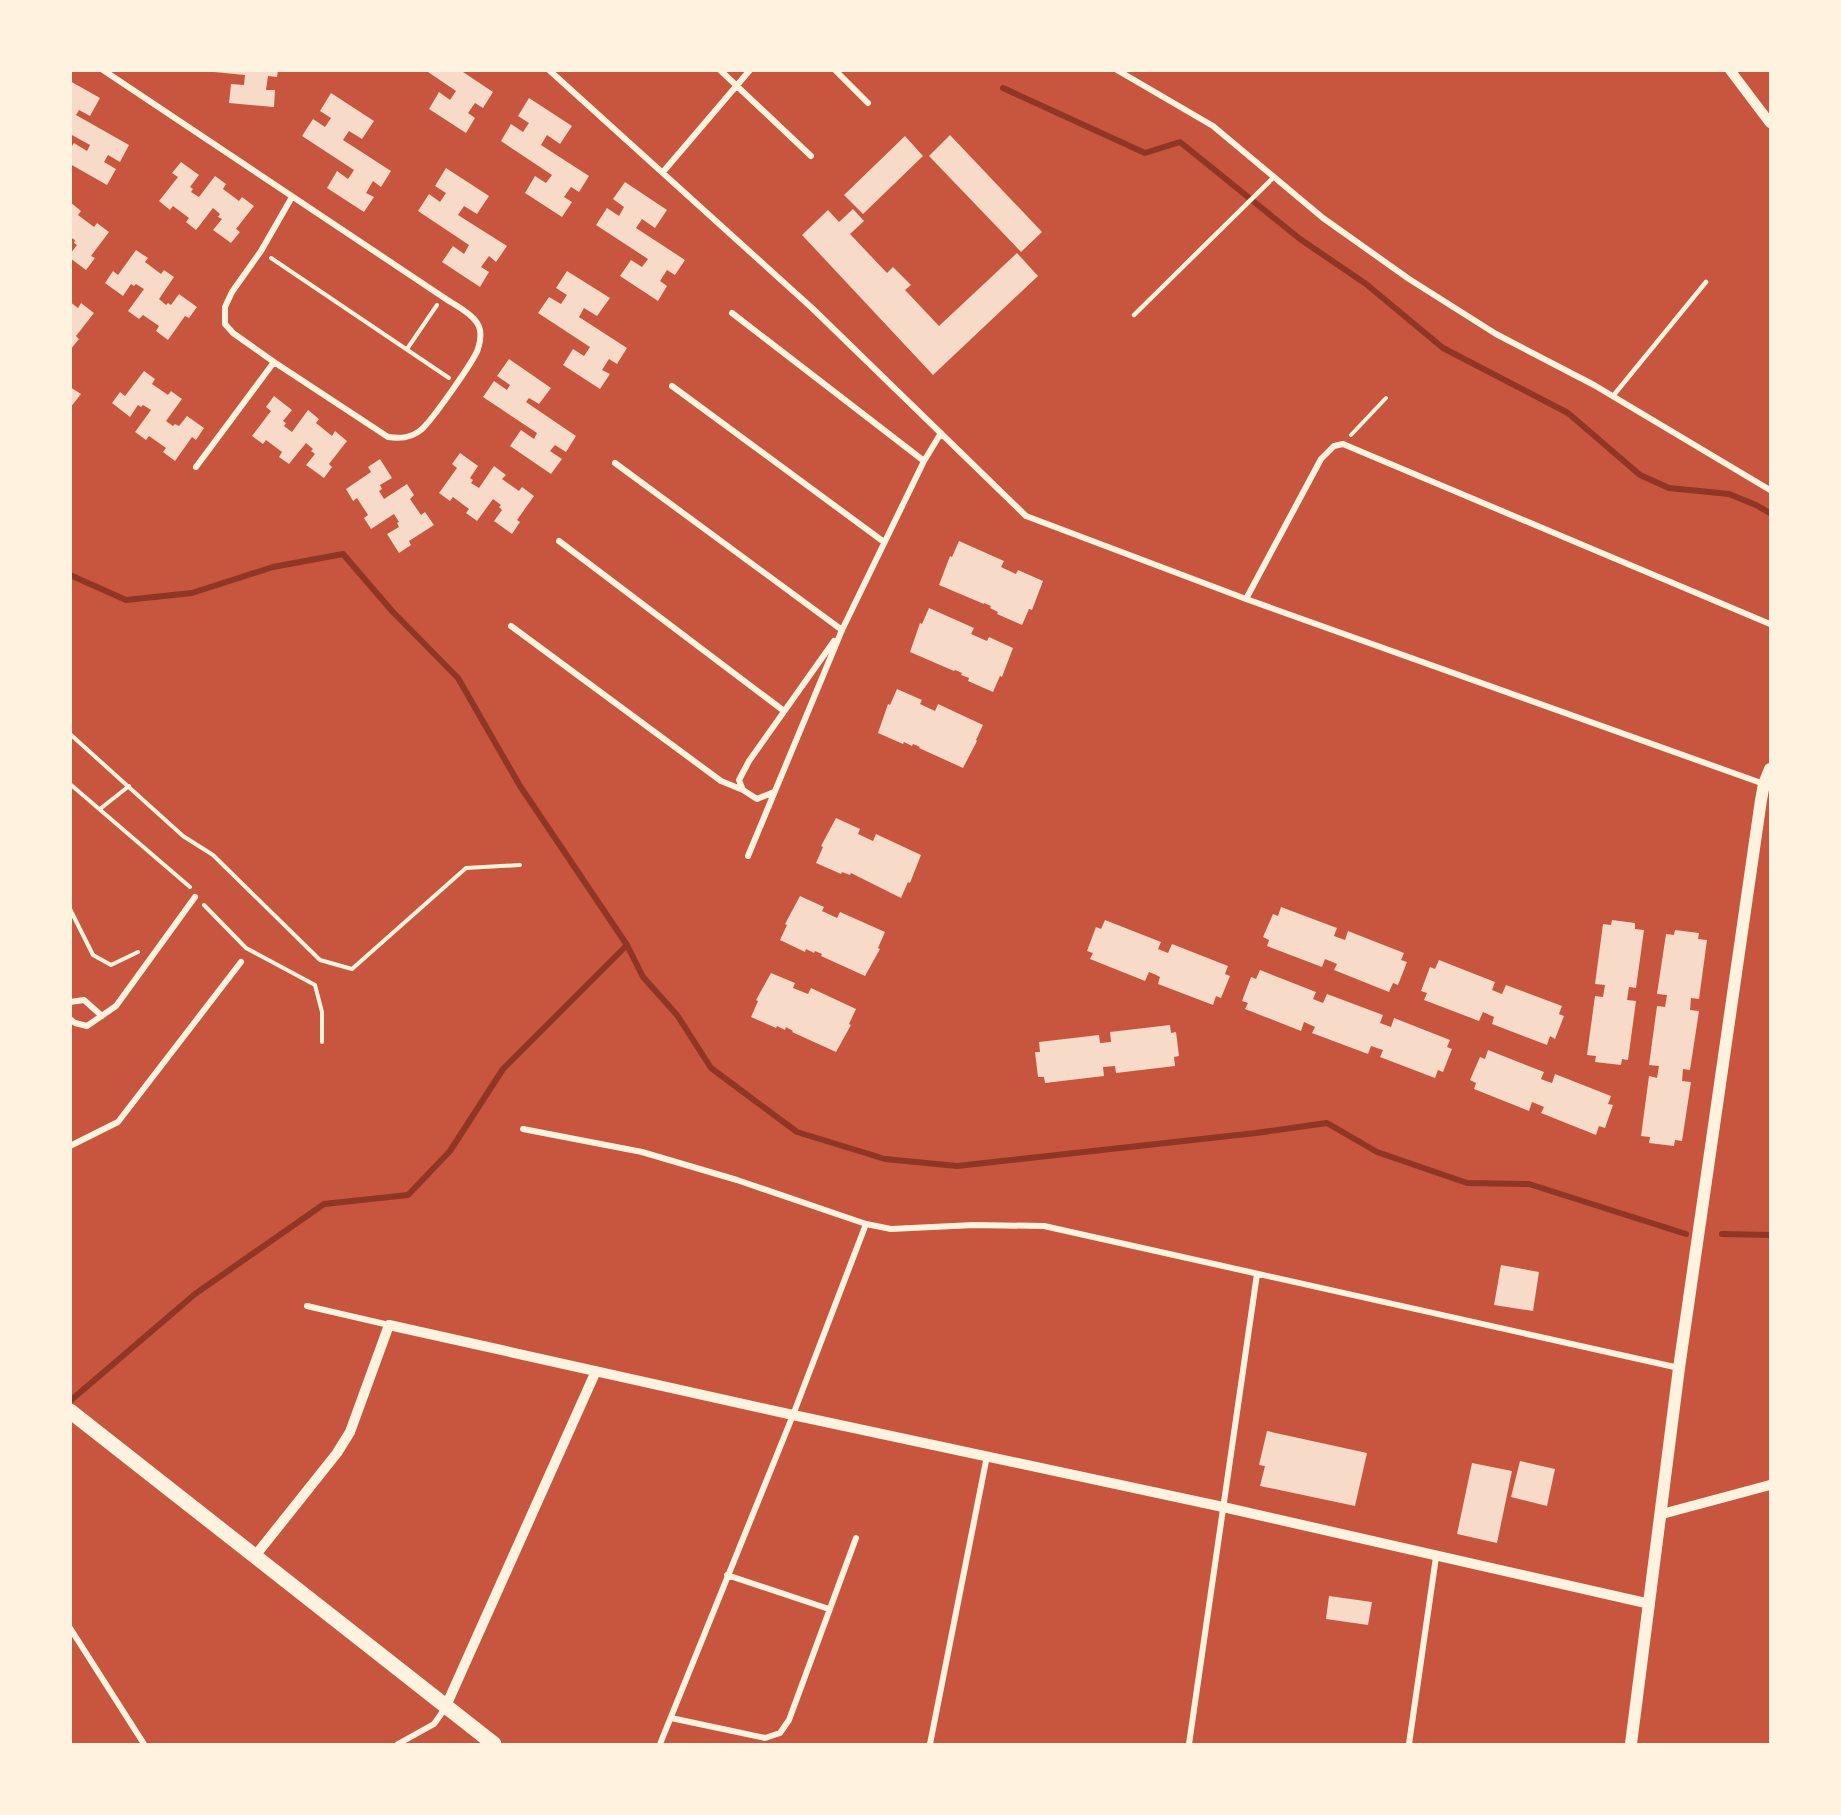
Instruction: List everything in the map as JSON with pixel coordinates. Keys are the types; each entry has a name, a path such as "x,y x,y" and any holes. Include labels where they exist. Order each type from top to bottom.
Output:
{"main road":[{"path":"1630,1744 1662,1514 1679,1368 1764,784 1770,769"},
{"path":"70,1411 494,1744"}],"street":[{"path":"103,70 472,317 478,324 481,332 478,350 457,384 423,428 411,436 388,437 274,362 233,333 225,324 225,308 228,300 261,251 292,197"},
{"path":"549,70 812,309 1026,516 1246,599 1764,784"},
{"path":"720,70 812,156"},
{"path":"663,172 750,70"},
{"path":"835,70 868,103"},
{"path":"1117,70 1213,126 1323,218 1409,279 1496,334 1613,396 1770,490"},
{"path":"1730,70 1770,123"},
{"path":"732,313 924,461"},
{"path":"196,467 274,362"},
{"path":"672,386 884,542"},
{"path":"748,856 842,630 924,461 941,434"},
{"path":"1246,599 1322,459 1334,446 1343,444 1770,624"},
{"path":"615,463 842,630"},
{"path":"559,541 784,711"},
{"path":"511,626 721,781 758,799 775,791"},
{"path":"743,790 739,780 741,774 842,630"},
{"path":"70,1019 87,1026 116,1006 195,897"},
{"path":"70,1146 118,1122 241,962"},
{"path":"70,1002 84,1000 102,1016"},
{"path":"523,1129 642,1152 737,1180 866,1224 891,1229 974,1225 1044,1226 1679,1368"},
{"path":"660,1744 793,1415 866,1224"},
{"path":"1189,1744 1257,1274"},
{"path":"307,1306 793,1415 1223,1507 1650,1604"},
{"path":"255,1556 337,1453 350,1432 389,1325"},
{"path":"398,1744 434,1724 446,1706 596,1371"},
{"path":"930,1744 987,1456"},
{"path":"1662,1514 1770,1485"},
{"path":"671,1718 765,1738 780,1733 789,1720 856,1538"},
{"path":"1408,1744 1436,1557"},
{"path":"727,1575 829,1608"},
{"path":"70,1628 144,1744"}],"lane":[{"path":"1134,315 1274,177"},
{"path":"1613,396 1706,282"}],"path":[{"path":"261,251 457,384"},
{"path":"407,349 442,297"},
{"path":"1343,444 1386,398"},
{"path":"70,734 183,836 213,855 320,960 352,969 466,868 520,865"},
{"path":"70,784 189,885 195,897 246,948 315,985 322,1012 322,1042"},
{"path":"100,809 129,786"},
{"path":"70,909 93,955 111,965 163,941"}],"building":[{"path":"214,70 278,70 277,77 268,76 266,90 275,90 274,107 229,103 231,84 244,85 245,75 214,72"},
{"path":"425,70 460,70 493,92 483,108 475,103 468,113 475,118 466,133 429,109 439,92 450,100 456,91"},
{"path":"70,81 100,98 90,116 79,110 76,115 129,145 120,162 108,155 104,162 116,169 107,185 70,164 70,149 74,143 87,151 90,145 70,134"},
{"path":"331,93 374,121 362,139 349,131 343,140 391,171 381,187 373,181 366,193 374,197 364,212 327,188 337,171 348,179 354,170 302,136 313,119 325,127 331,118 320,111"},
{"path":"529,98 572,126 560,144 547,135 541,145 589,176 579,192 571,187 564,197 572,202 562,217 525,193 535,176 546,183 552,175 501,141 511,124 523,132 529,123 518,116"},
{"path":"950,135 1042,232 1021,252 929,156"},
{"path":"905,136 923,156 863,214 844,195"},
{"path":"181,162 199,175 190,187 193,189 191,192 199,197 215,176 226,184 223,189 239,201 242,197 254,206 236,229 240,232 231,243 213,230 222,219 218,217 220,214 213,208 196,230 186,222 189,218 173,206 170,210 159,201 178,177 172,173"},
{"path":"446,168 489,196 477,214 464,206 458,215 507,246 496,262 489,256 481,267 489,272 480,287 442,262 453,246 464,254 469,245 418,211 429,194 440,202 446,193 435,186"},
{"path":"625,182 667,210 655,228 642,219 636,228 685,260 675,275 667,270 660,281 667,286 658,301 620,276 631,260 642,267 648,259 596,225 607,208 619,216 624,207 613,199"},
{"path":"70,202 81,211 78,215 94,227 97,223 109,232 91,256 95,258 86,270 70,258 70,254 77,245 70,237"},
{"path":"853,209 864,221 850,234 887,273 893,267 911,285 905,290 939,326 1017,253 1038,276 933,375 802,235 828,210 839,222"},
{"path":"136,250 148,258 145,262 161,274 164,270 174,277 159,299 166,305 168,303 171,305 179,294 197,307 189,318 185,316 168,340 156,331 159,326 143,315 139,319 128,311 144,289 131,284 123,296 105,283 113,271 118,275"},
{"path":"567,271 610,298 597,316 584,308 579,317 627,348 617,364 609,359 602,370 610,374 600,389 563,365 573,349 584,356 590,347 538,313 549,297 561,304 567,295 556,288"},
{"path":"70,302 78,308 81,303 94,313 76,336 79,339 70,350"},
{"path":"509,359 551,388 539,404 529,398 526,402 576,436 566,452 555,445 550,451 562,459 551,474 510,446 521,430 534,439 537,433 483,397 494,381 507,390 510,385 497,376"},
{"path":"144,371 155,379 152,384 168,395 171,391 182,399 166,421 173,426 175,424 179,426 187,416 204,428 196,440 192,437 175,461 163,452 166,448 149,436 146,440 135,432 151,410 138,405 130,417 112,403 120,392 125,396"},
{"path":"70,387 81,394 70,408"},
{"path":"274,396 292,410 283,421 286,423 284,426 292,432 308,410 319,419 316,423 332,436 335,431 347,441 329,464 332,467 324,478 306,465 315,454 306,443 289,464 279,457 282,452 266,440 263,444 252,436 271,411 266,407"},
{"path":"460,453 478,466 470,478 473,480 471,483 479,488 494,466 506,475 502,479 519,491 522,487 534,496 517,520 520,522 512,534 494,521 502,510 499,507 501,505 493,499 477,521 466,513 469,509 453,497 450,501 439,493 457,468 452,464"},
{"path":"380,459 392,478 380,485 382,489 379,491 384,499 407,484 414,495 410,499 421,515 425,512 434,525 409,541 411,545 399,553 387,534 399,527 394,514 371,529 364,518 368,515 357,498 353,501 346,489 371,472 368,467"},
{"path":"959,541 1004,561 1001,567 1016,574 1018,570 1043,581 1032,610 1029,609 1022,625 997,614 998,612 990,608 991,606 939,585 950,556 952,557"},
{"path":"929,608 974,628 971,634 987,641 989,637 1013,648 1002,677 1000,676 993,692 968,681 969,678 961,675 962,673 910,652 920,623 922,624"},
{"path":"897,689 922,700 920,704 935,711 938,704 983,725 963,768 913,744 912,746 904,742 903,744 878,733 888,704 890,705"},
{"path":"836,818 860,829 858,834 873,841 876,834 921,855 910,883 908,882 901,898 851,873 850,875 842,872 841,874 816,863 823,847 821,846"},
{"path":"800,896 824,907 822,911 837,918 840,912 885,932 878,948 880,949 865,976 815,951 814,953 806,949 805,952 780,940 787,925 785,924"},
{"path":"1281,907 1337,928 1334,936 1345,940 1348,931 1404,953 1401,960 1407,962 1398,985 1393,983 1389,992 1334,970 1337,964 1325,959 1322,967 1267,946 1269,940 1263,937 1273,914 1278,916"},
{"path":"1105,920 1161,942 1158,949 1168,953 1172,944 1228,966 1225,974 1230,976 1221,998 1216,996 1213,1005 1158,984 1160,977 1149,972 1145,981 1090,959 1093,953 1087,951 1096,927 1101,929"},
{"path":"1612,920 1635,923 1635,929 1644,930 1636,988 1629,987 1627,1000 1636,1001 1628,1060 1622,1059 1621,1065 1595,1062 1596,1056 1587,1055 1595,996 1603,997 1605,985 1595,984 1603,924 1611,925"},
{"path":"1675,930 1699,933 1698,939 1707,940 1699,999 1691,998 1690,1010 1699,1011 1690,1070 1683,1069 1682,1081 1691,1082 1682,1141 1675,1140 1674,1146 1649,1143 1650,1137 1641,1136 1649,1076 1657,1078 1659,1066 1649,1065 1657,1006 1665,1007 1667,995 1657,994 1666,934 1674,935"},
{"path":"1439,960 1495,982 1492,990 1502,994 1506,985 1562,1006 1559,1014 1564,1016 1555,1039 1550,1036 1547,1045 1492,1024 1494,1017 1483,1012 1479,1021 1424,1000 1427,993 1421,991 1430,967 1435,969"},
{"path":"1260,970 1316,992 1313,999 1323,1003 1327,994 1383,1015 1380,1023 1391,1027 1394,1018 1450,1040 1447,1047 1452,1049 1443,1072 1438,1070 1435,1078 1380,1057 1383,1050 1371,1046 1368,1054 1312,1033 1315,1027 1304,1022 1301,1031 1245,1009 1248,1003 1242,1001 1251,977 1256,979"},
{"path":"771,973 795,983 793,988 808,994 811,988 856,1009 849,1024 851,1025 836,1052 786,1027 785,1030 777,1026 776,1028 751,1017 758,1001 756,1000"},
{"path":"1170,1025 1171,1033 1176,1032 1179,1056 1174,1057 1175,1066 1116,1073 1115,1066 1103,1067 1104,1076 1045,1083 1044,1077 1038,1077 1035,1052 1040,1052 1039,1042 1099,1035 1100,1043 1111,1042 1110,1032"},
{"path":"1488,1050 1544,1072 1541,1079 1546,1081 1552,1083 1555,1074 1611,1096 1608,1104 1613,1105 1605,1128 1599,1126 1596,1135 1541,1113 1544,1107 1532,1102 1529,1111 1474,1089 1476,1083 1470,1080 1480,1057 1485,1059"},
{"path":"1501,1265 1539,1272 1533,1311 1494,1305"},
{"path":"1267,1431 1367,1453 1355,1506 1260,1486 1265,1466 1259,1465"},
{"path":"1520,1461 1555,1469 1547,1506 1511,1497"},
{"path":"1472,1463 1512,1471 1497,1543 1457,1534"},
{"path":"1329,1596 1372,1602 1368,1625 1326,1619"}],"waterway":[{"path":"1003,88 1145,153 1180,142 1300,239 1366,284 1443,348 1568,413 1640,475 1669,488 1729,494 1770,513"},
{"path":"70,575 126,600 192,593 273,567 343,554 392,611 458,678 520,786 627,945 643,977 677,1015 711,1068 797,1132 885,1159 957,1166 1327,1123 1377,1152 1467,1183 1529,1184 1686,1234"},
{"path":"70,1401 195,1294 324,1204 408,1195 450,1151 503,1069 627,945"},
{"path":"1722,1234 1770,1235"}]}
